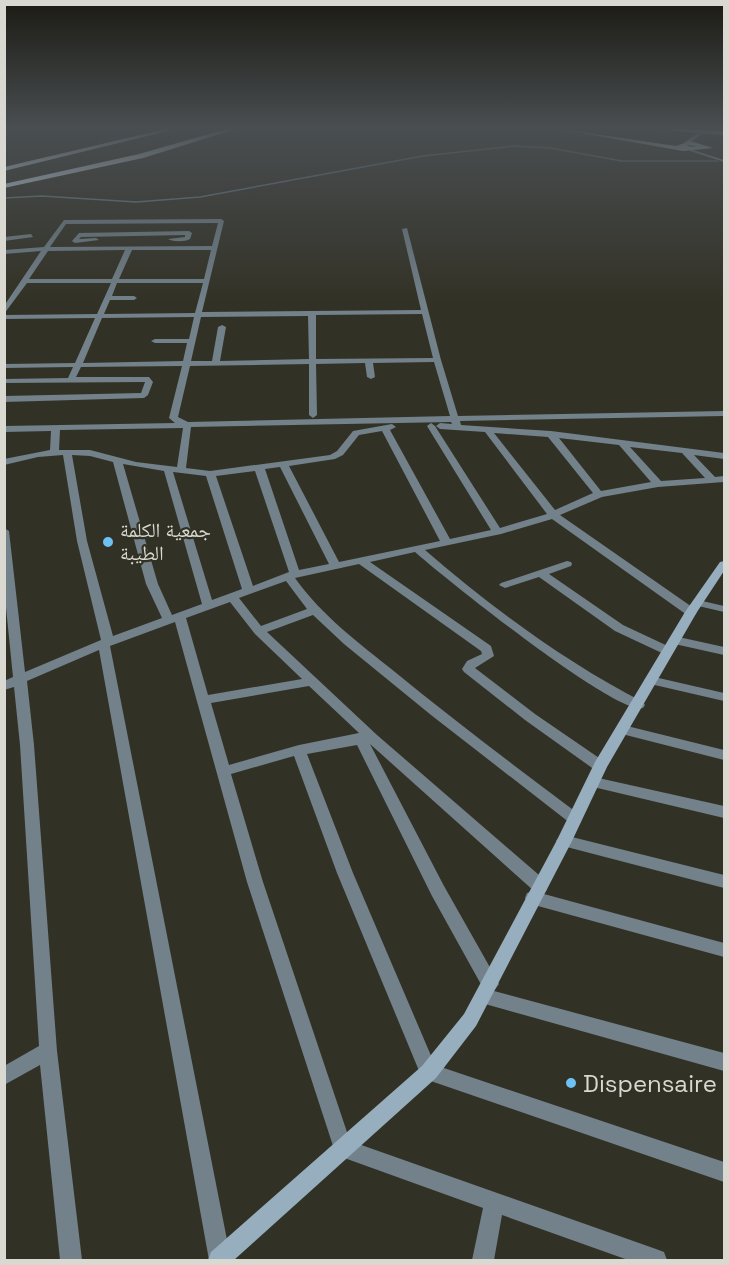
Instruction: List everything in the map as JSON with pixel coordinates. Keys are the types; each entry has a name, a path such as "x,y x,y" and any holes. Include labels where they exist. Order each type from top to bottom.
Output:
{"street":[{"path":"4,312 64,222 221,221 173,418"},
{"path":"405,229 454,420"},
{"path":"189,233 187,239 171,240 96,240 75,241 79,235 189,233"},
{"path":"4,239 31,236"},
{"path":"91,250 96,240"},
{"path":"168,249 171,240"},
{"path":"4,252 46,249 215,248"},
{"path":"71,380 129,249"},
{"path":"24,281 207,280"},
{"path":"107,298 134,298"},
{"path":"4,317 426,312"},
{"path":"312,313 313,415"},
{"path":"216,363 222,327"},
{"path":"155,341 192,341"},
{"path":"4,366 437,360"},
{"path":"369,361 371,376"},
{"path":"4,381 146,379 149,382 142,396 4,399"},
{"path":"4,422 313,415 454,420 724,406"},
{"path":"4,429 724,413"},
{"path":"173,418 187,425"},
{"path":"4,462 54,452 67,452 168,470 210,474 332,457 340,453 356,434 385,428 431,426 454,420 487,429 551,434 724,456"},
{"path":"181,471 188,437 187,425"},
{"path":"431,426 497,532"},
{"path":"54,452 56,428"},
{"path":"385,428 446,541"},
{"path":"487,429 553,515 695,607 724,609"},
{"path":"551,434 599,494"},
{"path":"623,444 658,484"},
{"path":"685,451 719,480"},
{"path":"67,452 82,541 106,644 220,1260"},
{"path":"117,460 152,584 174,620 204,700 255,882 343,1149"},
{"path":"283,464 335,565"},
{"path":"259,467 291,575 314,610 455,729 575,819"},
{"path":"168,470 208,606"},
{"path":"210,474 248,589"},
{"path":"12,683 248,589 291,575 497,532 553,515 599,494 658,484 719,480"},
{"path":"4,531 12,683 27,745 48,1051 71,1260"},
{"path":"416,548 450,579 561,658 607,689 638,705"},
{"path":"360,560 487,649 488,656 471,664 468,669 530,717 597,774 724,812"},
{"path":"505,585 567,564"},
{"path":"220,1260 429,1072 455,1042 487,990 597,774 638,705 650,680 695,607 722,570"},
{"path":"540,573 619,628 671,646 724,651"},
{"path":"232,597 259,630 366,738 537,892 724,950"},
{"path":"259,630 314,610"},
{"path":"650,680 724,697"},
{"path":"204,700 312,681"},
{"path":"623,730 724,755"},
{"path":"224,771 299,750 366,738"},
{"path":"366,738 487,990 724,1062"},
{"path":"299,750 345,873 429,1072 724,1172"},
{"path":"564,841 724,882"},
{"path":"4,1076 48,1051"},
{"path":"343,1149 656,1260"},
{"path":"483,1260 494,1203"}],"waterway":[{"path":"4,198 42,196 136,202 200,197 254,187"}],"place":[{"name":"جمعية الكلمة الطيبة","path":"108,542"},
{"name":"Dispensaire","path":"571,1083"}]}
